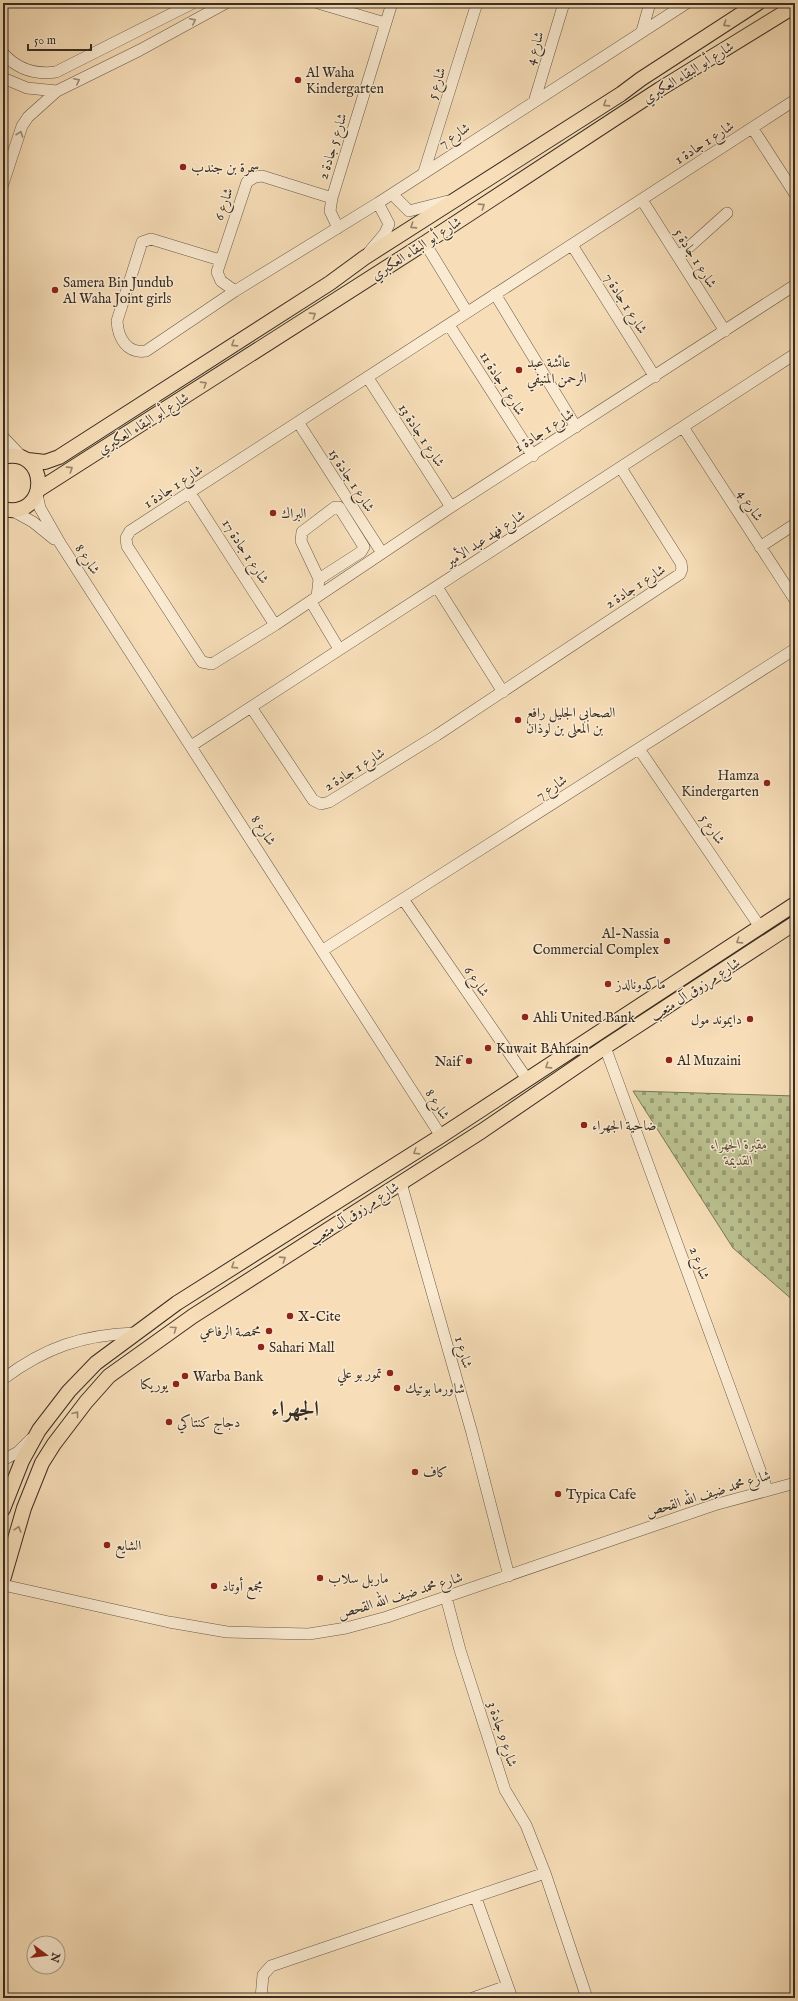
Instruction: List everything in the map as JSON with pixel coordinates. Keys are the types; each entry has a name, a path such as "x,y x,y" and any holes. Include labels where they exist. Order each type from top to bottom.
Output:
{"main road":[{"name":"شارع أبو البقاء العكبري","path":"3,457 9,455 45,462 59,457 330,283 364,258 621,94 641,79 758,3"},
{"name":"شارع أبو البقاء العكبري","path":"7,511 27,506 37,492 546,165 667,85 795,6"},
{"path":"546,165 552,153 624,106 626,99 621,94"},
{"path":"260,349 254,344 255,338 318,295 330,283"},
{"path":"25,459 37,472 39,479 37,492"},
{"name":"شارع مرزوق آل متعب","path":"3,1509 22,1461 40,1430 69,1391 96,1363 135,1333 224,1272 441,1136 795,904"},
{"name":"شارع مرزوق آل متعب","path":"3,1580 24,1508 42,1463 54,1444 86,1402 109,1376 193,1316 482,1131 605,1047 795,924"},
{"path":"688,974 687,977 689,984 695,988"},
{"path":"666,988 674,995 674,1002"}],"street":[{"path":"3,53 21,68 35,72 47,73 66,68 193,3"},
{"path":"3,184 22,126 28,117 57,91 140,50 226,3"},
{"path":"318,3 385,23"},
{"name":"شارع 5 جادة 2","path":"338,228 330,211 332,198 392,3"},
{"name":"شارع 5","path":"424,172 477,3"},
{"name":"شارع 4","path":"534,102 564,3"},
{"path":"642,31 650,3"},
{"name":"شارع 7","path":"220,260 151,239 142,242 118,313 117,328 122,340 132,351 146,351 235,291 378,203 687,3"},
{"path":"134,34 131,43 133,47 140,50"},
{"path":"97,52 105,54 107,57 103,68"},
{"path":"3,78 26,88 57,91"},
{"name":"شارع 1 جادة 1","path":"795,100 753,129 467,312 128,534 127,546 202,662 205,664 215,663 276,625 382,553 795,285"},
{"path":"753,129 795,194"},
{"path":"3,152 9,156 10,161"},
{"name":"شارع 6","path":"235,291 218,277 217,272 244,186 250,179 262,176 332,198"},
{"path":"392,194 409,211 460,197"},
{"name":"شارع 1 جادة 5","path":"642,200 724,331"},
{"path":"364,258 385,233 389,224 378,203"},
{"path":"678,257 727,213"},
{"path":"425,243 467,312"},
{"name":"شارع 1 جادة 7","path":"572,245 655,377"},
{"path":"495,294 576,427"},
{"name":"شارع 1 جادة 11","path":"449,325 533,456"},
{"name":"شارع فهد عبد الأمير","path":"191,746 339,649 437,588 795,354"},
{"name":"شارع 1 جادة 13","path":"368,378 451,508"},
{"name":"شارع 1 جادة 15","path":"298,422 382,553"},
{"name":"شارع 4","path":"683,427 795,600"},
{"path":"3,437 25,459"},
{"name":"شارع 1 جادة 2","path":"251,707 313,800 321,804 325,804 503,692 682,572 681,563 621,468"},
{"name":"شارع 8","path":"37,492 40,508 60,543 323,950 441,1136"},
{"name":"شارع 1 جادة 17","path":"190,493 276,625"},
{"path":"319,579 361,552 364,547 339,507 335,506 302,532 301,541 319,579 314,599 339,649"},
{"name":"شارع 8","path":"7,511 33,522 60,543"},
{"path":"760,547 795,524"},
{"path":"437,588 503,692"},
{"name":"شارع 7","path":"323,950 795,649"},
{"name":"شارع 5","path":"639,749 760,927"},
{"name":"شارع 6","path":"403,899 527,1079"},
{"name":"شارع 2","path":"605,1047 767,1489"},
{"name":"شارع 1","path":"401,1183 472,1433 509,1576"},
{"path":"3,1379 35,1357 64,1344 106,1334 135,1333"},
{"path":"3,1460 18,1452 40,1430"},
{"name":"شارع محمد ضيف الله القحص","path":"3,1585 176,1623 227,1632 310,1634 346,1628 446,1597 714,1504 767,1489 795,1483"},
{"name":"شارع 9 جادة 3","path":"446,1597 460,1650 505,1790 526,1825 545,1873 587,1998"},
{"path":"261,1998 263,1975 271,1966 476,1898 545,1873"},
{"path":"476,1898 512,1998"},
{"path":"473,1998 507,1986"}],"green space":[{"name":"مقبرة الجهراء القديمة","path":"633,1091 795,1096 795,1302 733,1248"}],"place":[{"name":"Al Waha Kindergarten","path":"298,80"},
{"name":"سمرة بن جندب","path":"183,167"},
{"name":"Samera Bin Jundub Al Waha Joint girls","path":"55,290"},
{"name":"عائشة عبد الرحمن المنيفي","path":"519,370"},
{"name":"البراك","path":"273,513"},
{"name":"الصحابي الجليل رافع بن المعلى بن لوذان","path":"518,720"},
{"name":"Hamza Kindergarten","path":"767,783"},
{"name":"Al-Nassia Commercial Complex","path":"667,941"},
{"name":"ماكدونالدز","path":"608,984"},
{"name":"Ahli United Bank","path":"525,1017"},
{"name":"دايموند مول","path":"750,1019"},
{"name":"Kuwait BAhrain","path":"488,1048"},
{"name":"Al Muzaini","path":"669,1060"},
{"name":"Naif","path":"469,1061"},
{"name":"ضاحية الجهراء","path":"584,1125"},
{"name":"X-Cite","path":"290,1316"},
{"name":"محمصة الرفاعي","path":"269,1331"},
{"name":"Sahari Mall","path":"261,1347"},
{"name":"تمور بو علي","path":"390,1373"},
{"name":"Warba Bank","path":"185,1376"},
{"name":"يوريكا","path":"176,1384"},
{"name":"شاورما بوتيك","path":"397,1388"},
{"name":"دجاج كنتاكي","path":"169,1422"},
{"name":"كاف","path":"415,1472"},
{"name":"Typica Cafe","path":"558,1494"},
{"name":"الشايع","path":"107,1545"},
{"name":"ماربل سلاب","path":"320,1578"},
{"name":"مجمع أوتاد","path":"214,1586"}],"district":[{"name":"الجهراء","path":"295,1408"}]}
